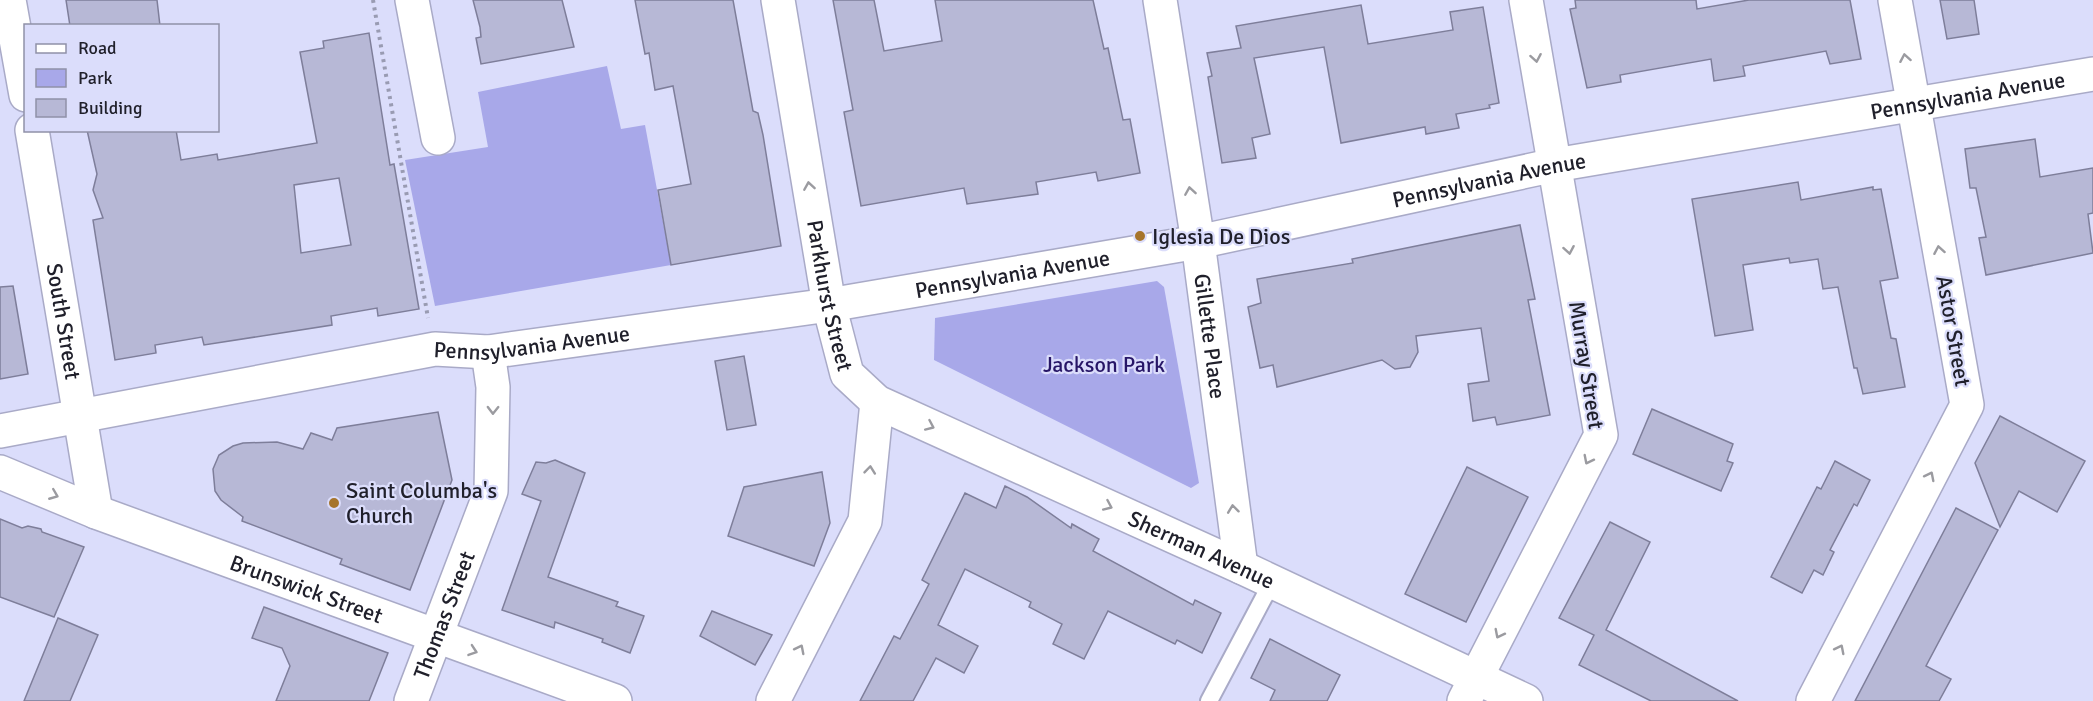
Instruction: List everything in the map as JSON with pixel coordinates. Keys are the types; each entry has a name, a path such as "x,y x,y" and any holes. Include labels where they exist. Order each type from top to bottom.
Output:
{"street":[{"path":"9,0 24,84"},
{"path":"412,0 438,138"},
{"name":"Parkhurst Street","path":"778,0 829,305 847,374 877,402"},
{"name":"Gillette Place","path":"1160,0 1198,242 1240,567"},
{"name":"Murray Street","path":"1470,689 1601,435 1526,0"},
{"name":"Astor Street","path":"1814,701 1967,405 1896,0"},
{"name":"Pennsylvania Avenue","path":"0,431 435,349 489,352 829,305 1198,242 1555,165 2093,75"},
{"name":"South Street","path":"32,132 96,512"},
{"name":"Thomas Street","path":"411,701 437,638 491,491 493,387 489,352"},
{"path":"773,701 864,522 877,402"},
{"name":"Sherman Avenue","path":"877,402 1272,582 1470,689 1526,701"},
{"name":"Brunswick Street","path":"0,472 96,512 615,701"}],"lane":[{"path":"1209,701 1272,582"}],"path":[{"path":"373,0 428,316"}],"green space":[{"path":"607,66 621,129 645,125 671,265 435,306 405,160 488,147 478,92"},
{"name":"Jackson Park","path":"1157,281 1164,287 1199,483 1191,488 934,360 935,318"}],"building":[{"path":"66,0 157,0 160,24 70,24"},
{"path":"473,0 562,0 574,47 481,64 476,38 481,37 480,27"},
{"path":"635,0 733,0 753,111 758,113 763,135 781,246 671,265 658,190 691,184 673,86 655,90 649,53 645,54"},
{"path":"833,0 874,0 884,51 942,41 935,0 1093,0 1104,49 1108,48 1123,120 1130,119 1140,173 1098,181 1096,172 1036,182 1038,194 967,204 964,188 861,206 844,112 853,110"},
{"path":"1575,0 1696,0 1697,9 1749,0 1850,0 1861,59 1830,64 1826,51 1743,66 1745,76 1714,81 1711,59 1620,75 1621,82 1587,88 1570,9 1576,8"},
{"path":"1940,0 1974,0 1979,34 1947,39"},
{"path":"1361,5 1368,44 1453,30 1450,12 1483,7 1499,103 1489,105 1490,108 1456,114 1459,128 1426,134 1425,127 1341,143 1324,47 1254,58 1270,134 1252,138 1256,158 1222,163 1208,77 1212,76 1207,53 1241,48 1236,26"},
{"path":"369,33 390,165 394,164 419,309 378,316 377,308 331,316 332,325 204,345 202,337 155,345 156,353 115,360 93,220 103,218 93,190 97,174 87,132 176,132 181,160 217,154 218,160 317,143 300,52 324,48 323,41","holes":["339,178 351,245 301,253 294,185"]},
{"path":"2035,139 2040,177 2093,168 2093,213 2088,214 2093,253 1986,275 1979,238 1986,237 1976,188 1970,188 1965,149"},
{"path":"1798,182 1801,200 1873,187 1873,190 1881,189 1898,278 1880,281 1891,338 1896,339 1905,387 1863,394 1857,368 1854,368 1838,287 1823,289 1818,259 1790,263 1789,258 1743,265 1753,330 1715,336 1692,199"},
{"path":"1520,225 1535,299 1528,300 1550,415 1497,425 1495,417 1473,421 1468,384 1489,381 1481,328 1416,336 1418,352 1410,367 1395,369 1382,360 1277,387 1273,365 1260,368 1248,307 1261,303 1257,279 1353,263 1352,259"},
{"path":"13,286 28,374 0,379 0,287"},
{"path":"744,356 756,425 727,430 715,361"},
{"path":"1652,409 1733,444 1727,461 1733,463 1721,491 1633,454"},
{"name":"Saint Columba's Church","path":"438,412 452,480 410,590 340,564 342,559 242,521 243,517 221,500 215,491 213,469 219,455 233,446 243,443 277,442 303,449 311,433 332,440 337,428"},
{"path":"2000,416 2085,461 2057,512 2019,491 2000,527 1975,463"},
{"path":"555,460 585,473 548,577 618,602 616,606 644,616 630,653 602,642 603,639 555,622 554,628 502,610 541,501 522,494 536,462 546,463"},
{"path":"1835,461 1870,480 1857,506 1854,504 1830,550 1834,552 1823,575 1814,570 1802,593 1771,577 1817,487 1821,489"},
{"path":"1467,467 1528,497 1466,622 1405,594"},
{"path":"822,472 830,523 814,566 728,536 744,487"},
{"path":"1005,486 1027,497 1071,528 1072,524 1099,539 1093,551 1193,605 1195,600 1221,613 1202,653 1177,640 1175,644 1108,611 1084,659 1053,644 1062,624 1029,607 1031,602 965,569 938,625 978,646 964,673 936,658 913,701 860,701 894,636 900,639 929,584 922,580 965,493 996,508"},
{"path":"1956,508 1998,530 1926,666 1951,679 1939,701 1855,701"},
{"path":"0,519 22,528 28,526 41,529 42,532 84,547 54,617 0,597"},
{"path":"1610,522 1650,542 1606,630 1738,701 1651,701 1579,665 1594,635 1559,618"},
{"path":"264,607 388,653 369,701 276,701 290,666 282,648 252,638"},
{"path":"712,611 772,635 755,665 700,636"},
{"path":"58,618 98,635 70,701 24,701"},
{"path":"1270,639 1340,675 1327,701 1270,701 1275,690 1251,678"}],"place":[{"name":"Iglesia De Dios","path":"1140,236"},
{"name":"Saint Columba's Church","path":"334,503"}]}
